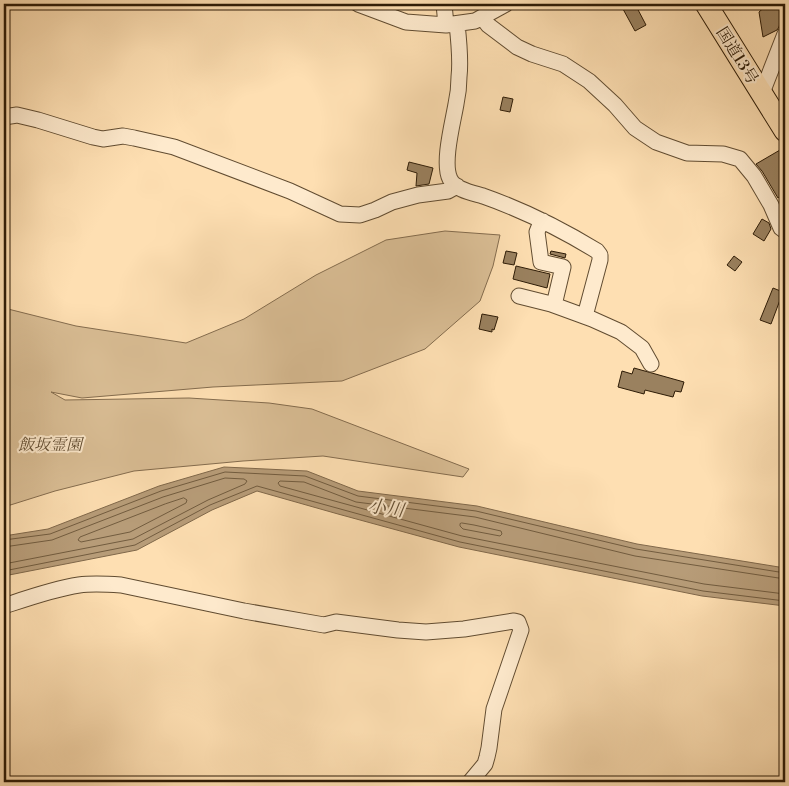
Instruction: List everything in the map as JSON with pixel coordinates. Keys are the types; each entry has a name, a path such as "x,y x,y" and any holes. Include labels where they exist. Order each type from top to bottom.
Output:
{"highway":[{"name":"国道13号","path":"706,4 785,131"}],"street":[{"path":"358,4 406,22 423,24 452,24 475,21 506,4"},
{"path":"444,4 452,24 460,57 457,101 449,137 447,166 449,178 457,186 543,221 597,251 600,255 585,316"},
{"path":"482,17 488,25 517,47 563,64 588,81 615,105 635,128 656,142 687,153 723,154 740,159 754,176 785,231"},
{"path":"762,93 785,34"},
{"path":"4,118 17,115 93,137 103,139 123,136 174,147 290,192 340,214 360,215 392,202 418,195 448,191 457,186"},
{"path":"543,221 537,232 541,262 563,267 554,305"},
{"path":"519,296 554,305 621,332 642,348 651,364"},
{"path":"4,606 80,584 104,584 122,585 244,611 324,624 336,622 426,632 518,622 521,630 494,709 485,764 470,782"}],"green space":[{"name":"飯坂霊園","path":"445,231 500,235 493,266 480,301 425,349 342,381 213,387 82,398 51,392 65,400 189,398 269,403 312,409 469,469 463,477 323,456 243,461 134,471 55,491 4,507 4,308 76,326 186,343 244,319 316,275 386,240"}],"water":[{"name":"小川","path":"224,467 307,471 358,491 477,506 637,544 785,568 785,606 702,596 459,547 257,491 212,510 137,550 4,576 4,536 48,529 159,486"}],"building":[{"path":"635,4 646,25 635,31 623,9"},
{"path":"768,4 785,6 777,30 763,37 759,12"},
{"path":"503,97 513,99 510,112 500,110"},
{"path":"780,150 785,159 785,193 778,198 756,164"},
{"path":"409,162 433,168 429,184 416,186 417,173 407,170"},
{"path":"762,219 769,223 771,229 764,241 753,234"},
{"path":"506,251 517,253 514,265 503,263"},
{"path":"551,251 566,254 565,258 550,254"},
{"path":"734,256 742,262 735,271 727,265"},
{"path":"516,266 550,274 547,288 513,279"},
{"path":"773,288 783,292 771,324 760,320"},
{"path":"482,314 498,317 492,332 479,329"},
{"path":"634,368 684,382 681,392 675,391 673,397 645,390 644,394 618,387 622,371 632,374"}]}
